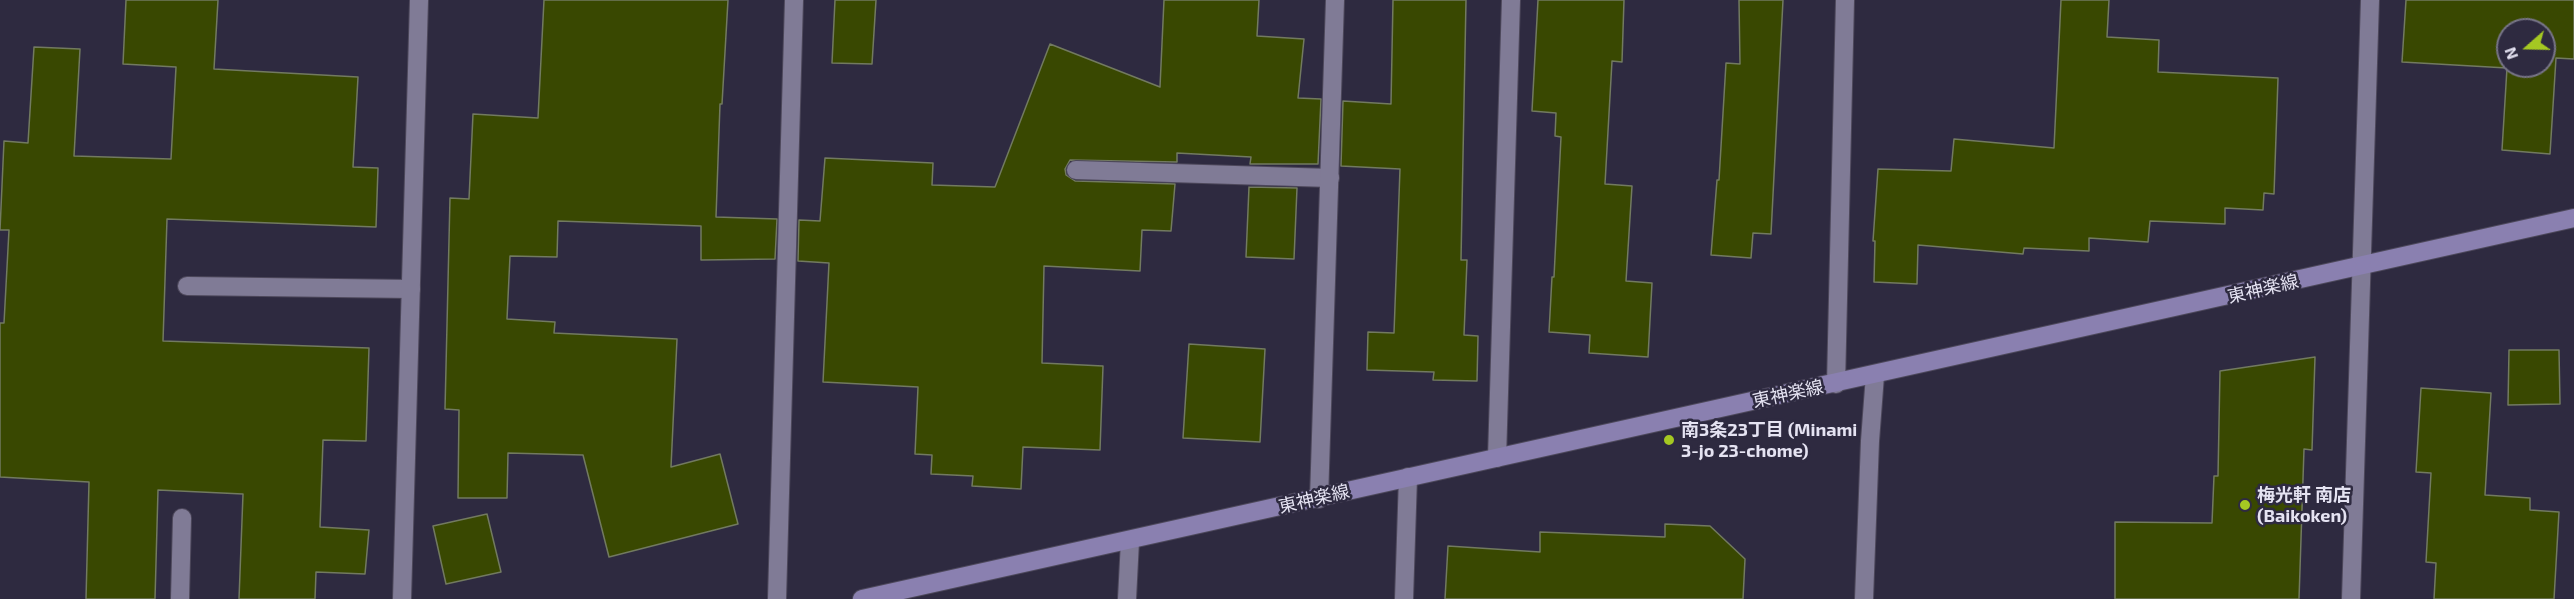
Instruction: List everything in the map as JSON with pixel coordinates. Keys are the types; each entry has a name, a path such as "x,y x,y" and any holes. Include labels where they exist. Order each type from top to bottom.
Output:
{"street":[{"path":"402,599 419,0"},
{"path":"777,599 794,0"},
{"path":"1319,499 1335,0"},
{"path":"1497,458 1511,0"},
{"path":"1836,384 1845,0"},
{"path":"2351,599 2370,0"},
{"path":"1076,170 1330,177"},
{"name":"東神楽線","path":"862,599 887,596 1408,477 1836,384 2574,218"},
{"path":"187,286 411,289"},
{"path":"1864,599 1875,375"},
{"path":"1404,599 1408,477"},
{"path":"180,599 182,518"},
{"path":"1127,599 1130,541"}],"building":[{"path":"126,0 218,0 214,69 358,77 353,167 378,168 376,227 167,219 163,341 369,348 366,441 323,440 320,527 369,530 365,574 316,572 315,599 239,599 243,494 158,490 155,599 86,599 89,482 0,477 0,323 4,323 9,230 0,230 4,141 28,143 34,47 80,49 74,156 171,159 176,67 123,64"},
{"path":"544,0 728,0 722,104 720,104 716,217 777,219 775,259 701,260 701,226 558,221 557,257 510,256 507,319 555,322 554,333 677,339 671,467 720,454 738,524 609,557 583,455 508,453 507,498 458,498 459,410 445,409 450,198 469,199 473,114 538,118"},
{"path":"835,0 876,0 872,64 832,63"},
{"path":"1164,0 1259,0 1257,36 1304,39 1298,98 1321,99 1318,164 1250,164 1251,157 1177,153 1177,162 1070,160 1065,169 1066,175 1075,181 1175,184 1171,231 1142,230 1140,271 1044,266 1042,363 1103,366 1100,450 1023,447 1021,489 972,486 973,476 931,474 932,455 915,454 918,387 823,382 829,263 798,261 799,220 820,221 825,158 933,163 932,185 995,187 1050,44 1160,87"},
{"path":"1393,0 1466,0 1461,260 1467,260 1464,335 1478,336 1477,381 1433,380 1434,372 1367,370 1368,332 1394,333 1400,169 1341,166 1343,101 1391,104"},
{"path":"1538,0 1624,0 1622,62 1612,61 1605,184 1632,186 1626,281 1652,283 1648,357 1589,353 1590,335 1549,332 1561,137 1555,136 1556,113 1532,111"},
{"path":"1739,0 1783,0 1771,234 1753,233 1751,258 1711,255 1717,180 1719,180 1726,63 1740,64"},
{"path":"2061,0 2109,0 2107,37 2159,40 2158,72 2278,78 2274,194 2264,193 2263,210 2225,208 2225,224 2150,221 2148,242 2089,238 2089,251 2024,248 2023,254 1918,245 1917,284 1874,282 1875,241 1873,241 1878,169 1951,171 1954,139 2054,148"},
{"path":"2406,0 2574,0 2574,59 2556,58 2556,18 2496,18 2496,67 2402,62"},
{"path":"2506,78 2555,78 2550,154 2502,150"},
{"path":"1249,187 1297,188 1294,259 1246,257"},
{"path":"1189,344 1265,349 1260,442 1183,438"},
{"path":"2509,350 2559,350 2560,404 2508,405"},
{"path":"2315,357 2312,450 2304,449 2299,599 2115,599 2115,522 2212,523 2214,476 2218,476 2220,371"},
{"path":"2421,388 2491,393 2485,495 2530,498 2530,510 2559,512 2554,599 2434,599 2436,563 2426,562 2431,473 2416,472"},
{"path":"487,514 501,572 446,584 433,526"},
{"path":"1665,524 1710,526 1745,559 1743,599 1445,599 1448,546 1540,552 1540,532 1665,537"}],"place":[{"name":"南3条23丁目 (Minami 3-jo 23-chome)","path":"1669,440"},
{"name":"梅光軒 南店 (Baikoken)","path":"2245,505"}]}
